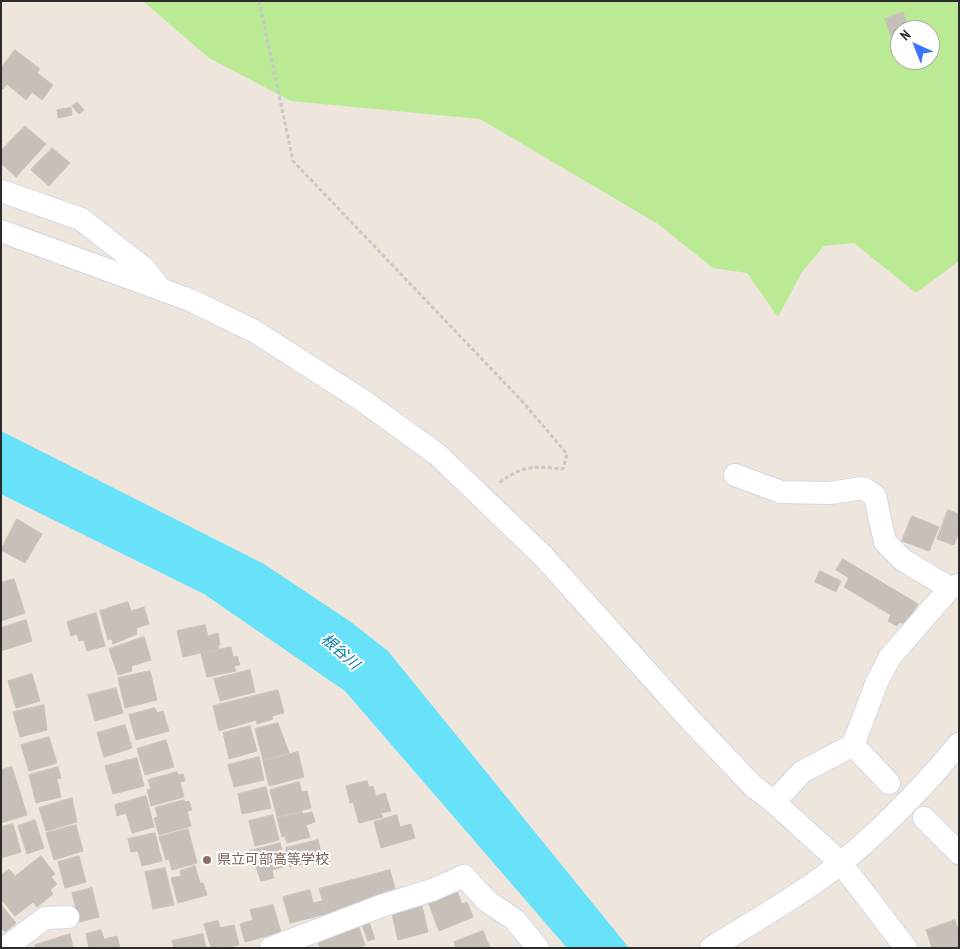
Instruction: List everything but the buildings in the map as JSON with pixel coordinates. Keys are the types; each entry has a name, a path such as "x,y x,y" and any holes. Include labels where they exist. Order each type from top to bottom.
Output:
{"street":[{"path":"1,191 81,219 145,268 160,288"},
{"path":"1,231 160,288 254,332 362,400 438,455 544,557 692,722 754,786 840,862 906,948"},
{"path":"735,475 781,492 830,492 863,488 875,496 885,542 903,560 954,586 890,657 877,682 853,745 802,772 774,802"},
{"path":"711,948 814,883 840,862 891,817 959,744"},
{"path":"853,745 889,783"},
{"path":"924,818 959,853"},
{"path":"271,948 381,906 432,890 464,876 487,900 514,920 538,948"},
{"path":"5,948 45,918 68,917"}],"path":[{"path":"259,1 293,161 521,400 567,454 563,469 533,465 506,477 494,486"}],"green space":[{"path":"143,1 959,1 959,261 916,293 854,243 824,246 802,272 778,317 747,273 713,268 658,224 480,119 291,101 209,58"}],"water":[{"name":"根谷川","path":"1,431 264,564 351,622 388,651 629,948 567,948 345,691 204,594 1,494"}],"place":[{"name":"県立可部高等学校","path":"207,860"}]}
